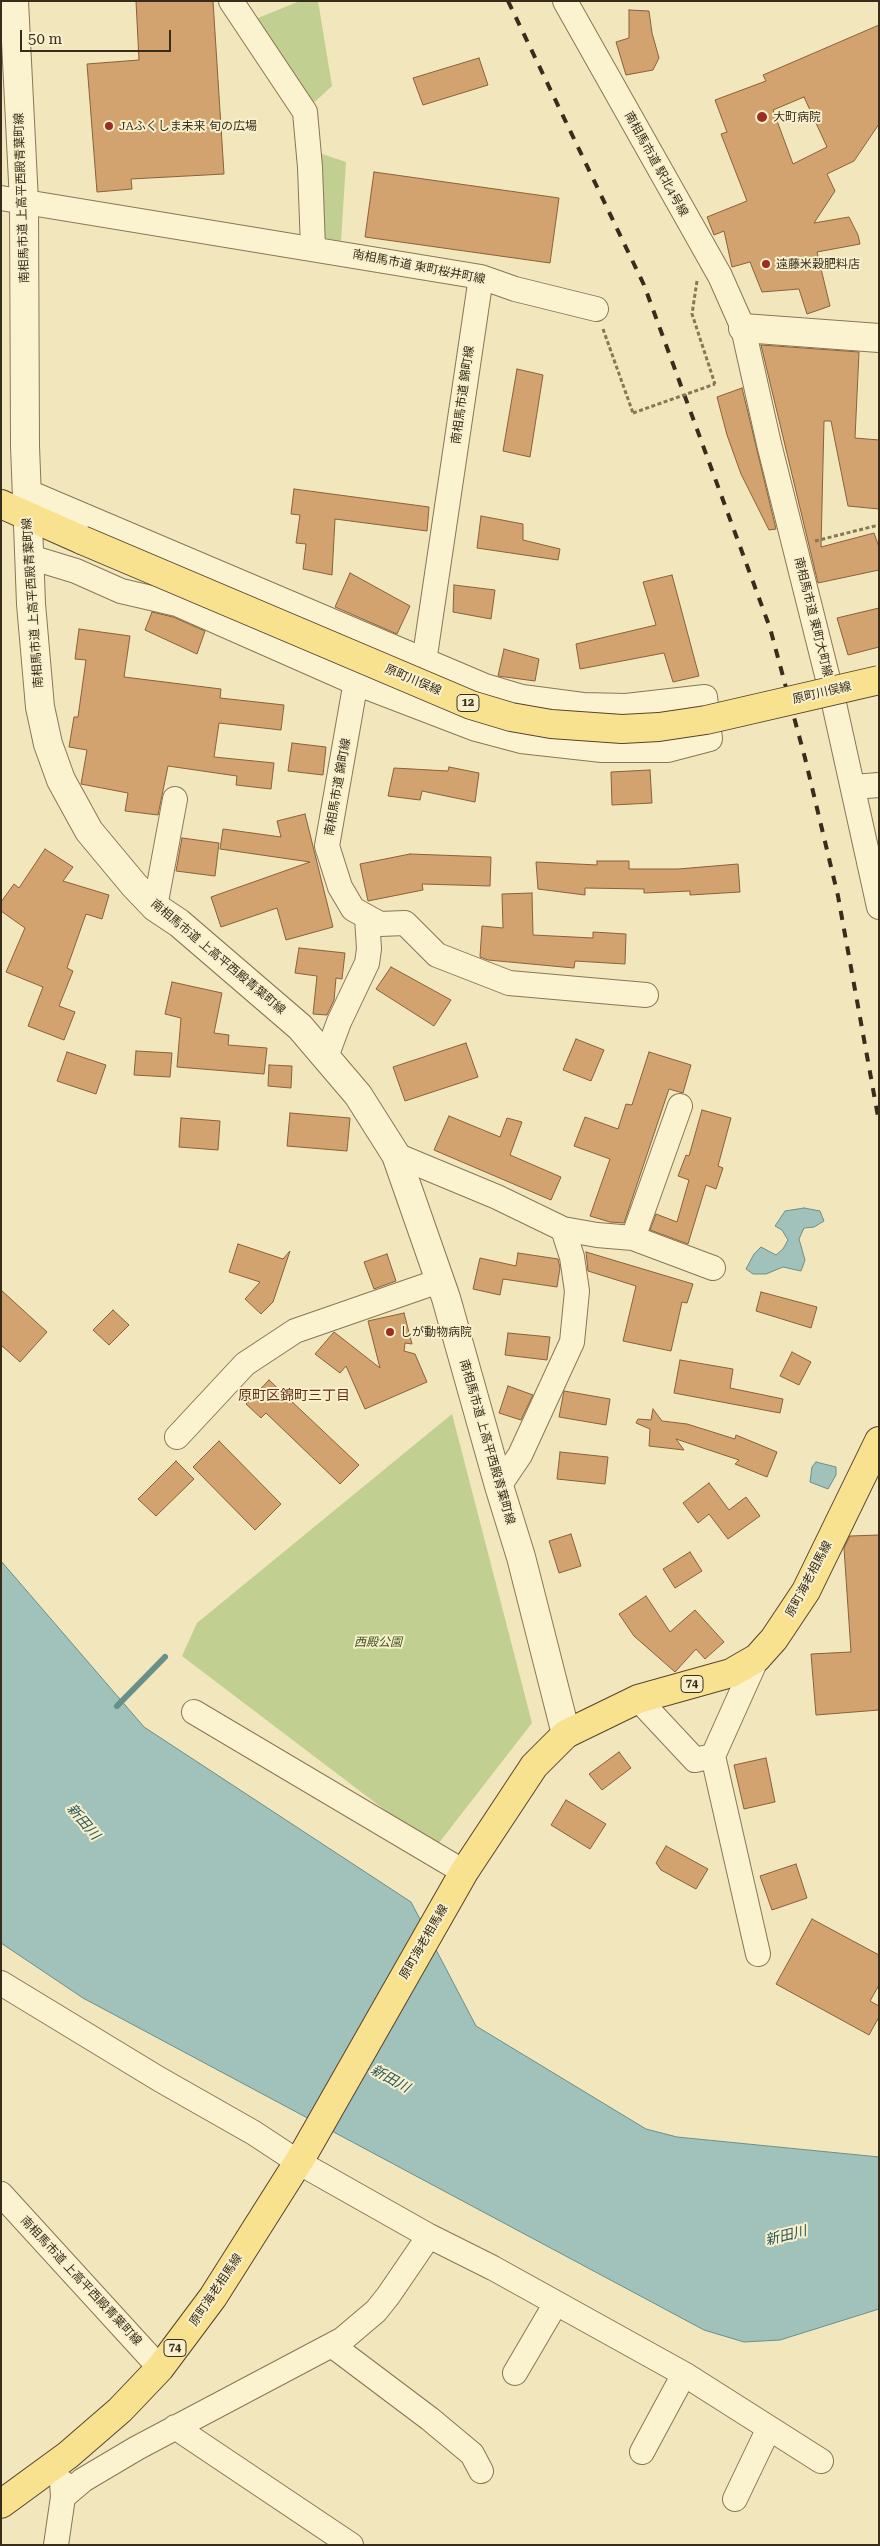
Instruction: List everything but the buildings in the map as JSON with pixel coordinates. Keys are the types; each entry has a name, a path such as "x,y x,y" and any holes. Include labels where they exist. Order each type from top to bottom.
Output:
{"main road":[{"name":"原町川俣線","path":"1,504 27,503 82,540 471,704 511,717 551,724 622,729 659,727 706,720 879,680"},
{"name":"原町海老相馬線","path":"1,2504 55,2464 120,2410 160,2368 213,2297 301,2157 461,1877 534,1766 566,1734 638,1699 731,1673 757,1658 774,1639 806,1591 879,1441"}],"street":[{"name":"南相馬市道 上高平西殿青葉町線","path":"14,1 13,200 31,604 40,707 48,744 61,780 89,831 155,907 179,923 300,1027 358,1095 396,1155 419,1218 438,1281 446,1298 521,1557 566,1734"},
{"path":"231,1 304,112 310,167 313,248"},
{"name":"南相馬市道 駅北4号線","path":"565,1 720,276 743,328"},
{"name":"南相馬市道 東町桜井町線","path":"13,200 481,277 515,290 596,309"},
{"name":"南相馬市道 錦町線","path":"424,662 481,277"},
{"path":"743,328 879,338"},
{"name":"南相馬市道 東町大町線","path":"743,328 768,444 831,691 879,907"},
{"path":"27,503 363,639 484,686 522,697 583,705 626,706 705,697 710,739 668,750 602,750 521,741 476,729 177,604 121,591 76,571 30,556"},
{"path":"831,691 879,671"},
{"name":"南相馬市道 錦町線","path":"356,679 327,846 340,887 353,909 367,917"},
{"path":"831,691 879,689"},
{"path":"853,787 879,785"},
{"path":"155,907 175,799"},
{"path":"367,917 380,924 406,924 437,955 509,983 646,995"},
{"path":"326,1058 339,1022 367,963 369,949 367,917"},
{"path":"633,1238 680,1106"},
{"path":"396,1155 564,1228 597,1235 633,1238 712,1268"},
{"path":"499,1486 520,1455 572,1342 577,1291 572,1257 564,1228"},
{"path":"177,1437 245,1364 295,1331 438,1281"},
{"path":"757,1658 713,1756 758,1954"},
{"path":"638,1699 695,1760 713,1756"},
{"path":"194,1712 461,1877"},
{"path":"1,1983 159,2079 301,2157 429,2236 556,2303 684,2374 821,2462"},
{"name":"南相馬市道 上高平西殿青葉町線","path":"1,2194 160,2368"},
{"path":"63,2497 83,2480 175,2427 333,2346 376,2311 405,2274 429,2236"},
{"path":"515,2372 556,2303"},
{"path":"333,2346 430,2419 472,2454 481,2471"},
{"path":"642,2452 684,2374"},
{"path":"175,2427 351,2545"},
{"path":"736,2499 769,2428"},
{"path":"55,2464 64,2486 56,2545"}],"path":[{"path":"596,309 633,413 715,384 692,314 697,282"},
{"path":"795,546 879,525"}],"green space":[{"path":"300,1 318,1 332,86 308,108 253,20"},
{"path":"313,151 346,162 341,241 320,237"},
{"name":"西殿公園","path":"452,1414 532,1723 435,1848 182,1656 197,1623"}],"water":[{"path":"804,1208 820,1211 824,1221 814,1227 804,1228 799,1239 805,1260 801,1271 783,1267 766,1274 753,1274 746,1269 754,1254 761,1247 776,1255 783,1249 788,1240 782,1230 775,1226 785,1211"},
{"path":"816,1462 836,1467 836,1475 828,1489 810,1482 812,1467"},
{"name":"新田川","path":"1,1561 144,1727 411,1902 476,2026 646,2129 677,2137 879,2157 879,2309 780,2340 744,2342 704,2330 83,1998 1,1943"}],"waterway":[{"path":"117,1706 165,1657"}],"railway":[{"path":"508,1 644,285 770,628 805,758 838,896 879,1122"}],"place":[{"name":"大町病院","path":"762,117"},
{"name":"JAふくしま未来 旬の広場","path":"109,126"},
{"name":"遠藤米穀肥料店","path":"766,264"},
{"name":"しが動物病院","path":"390,1332"}],"district":[{"name":"原町区錦町三丁目","path":"294,1396"}]}
